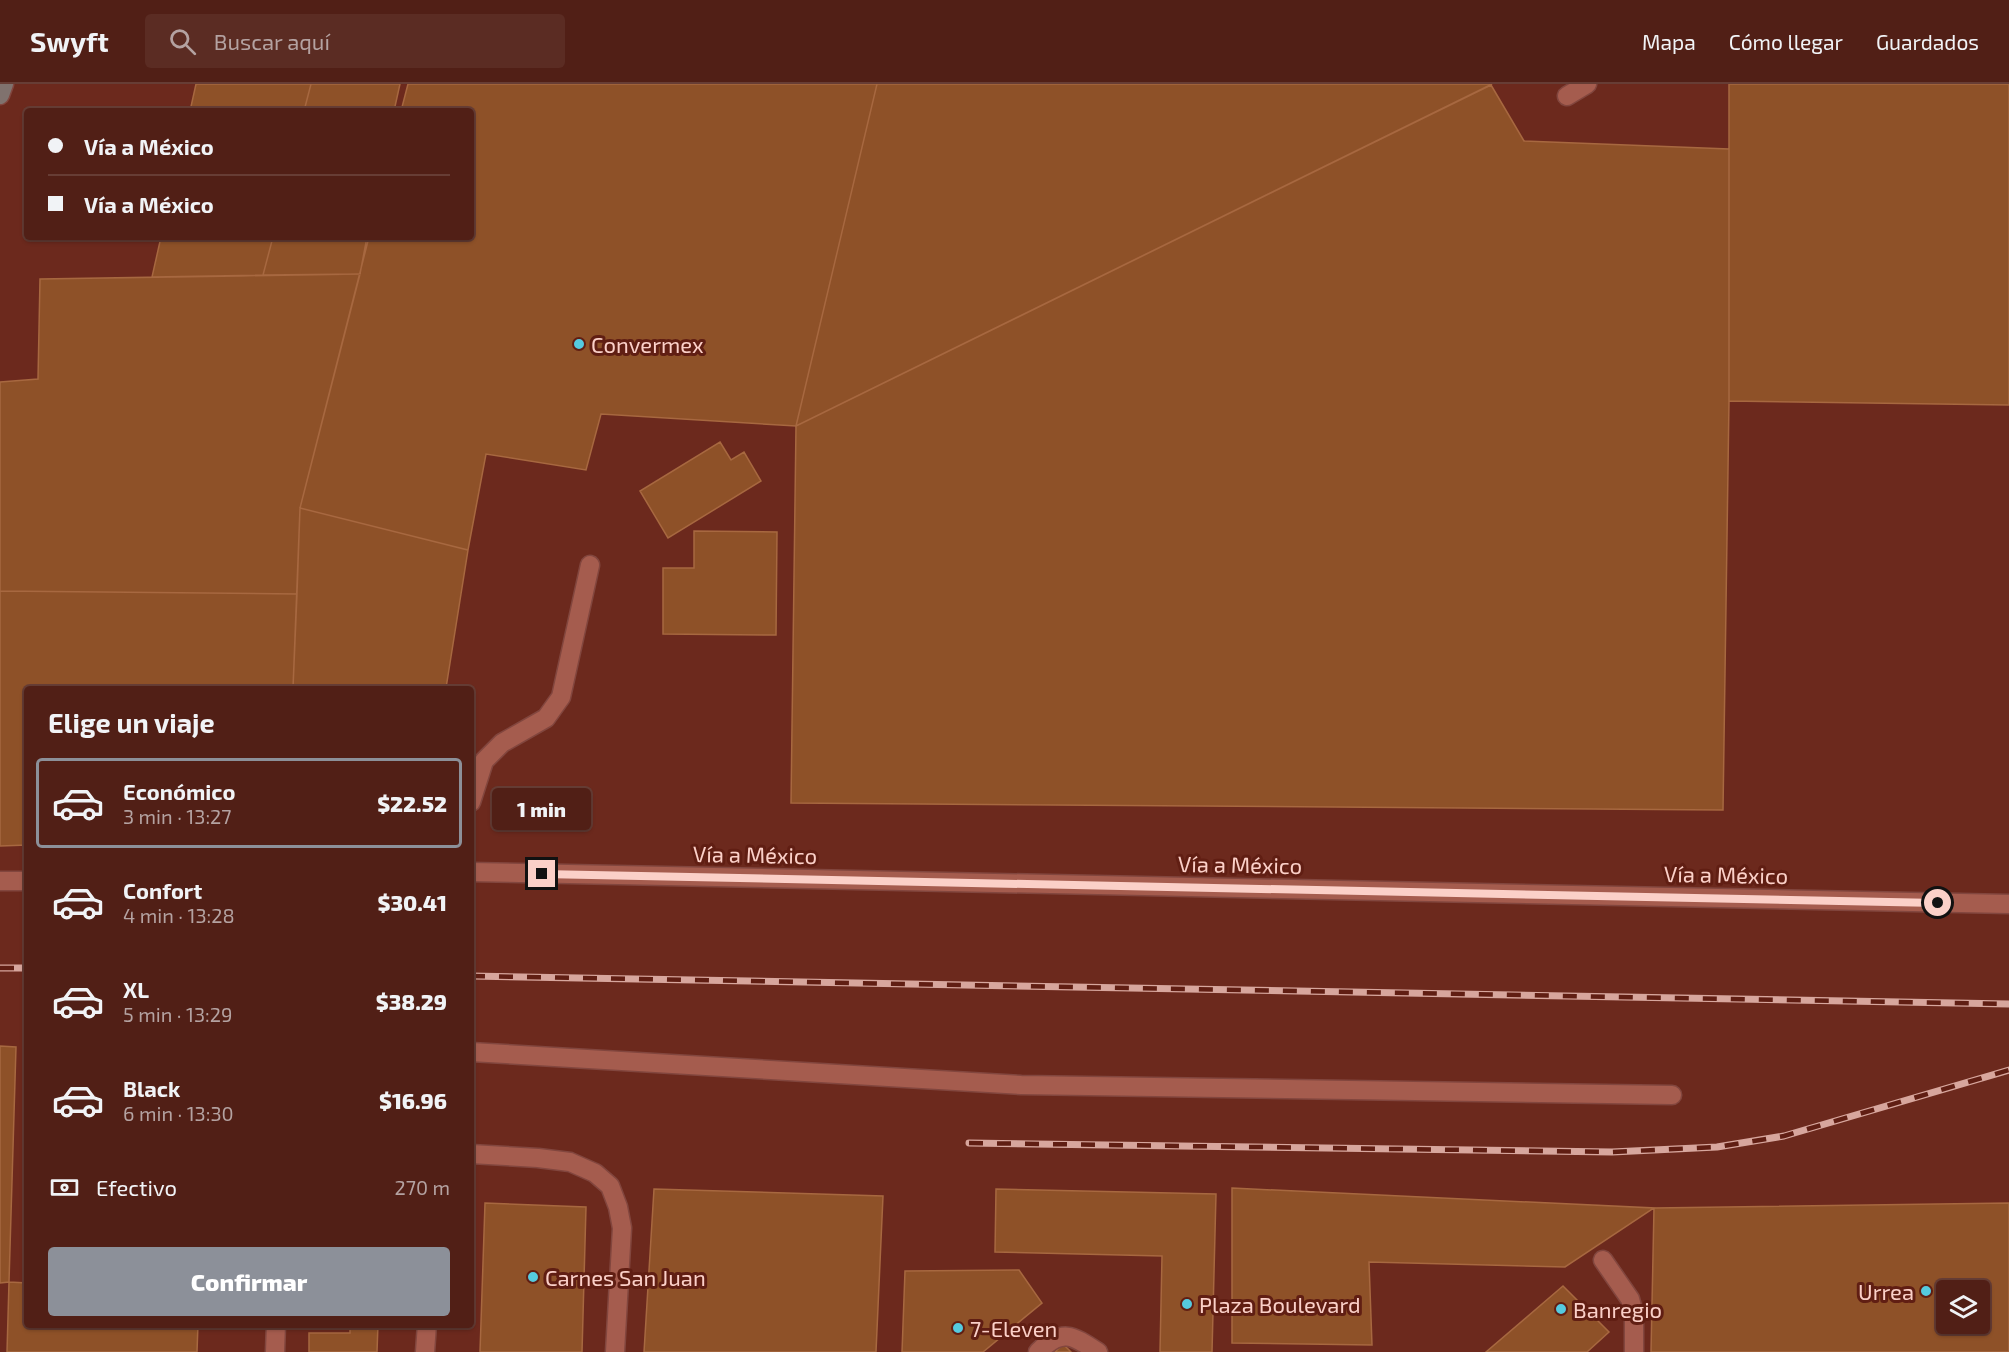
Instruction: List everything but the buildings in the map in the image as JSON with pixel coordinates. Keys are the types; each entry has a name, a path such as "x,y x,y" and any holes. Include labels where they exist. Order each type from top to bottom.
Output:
{"street":[{"path":"0,95 4,84"},
{"path":"1567,96 1587,84"},
{"path":"474,793 484,762 502,743 546,718 561,697 590,565"},
{"name":"Vía a México","path":"474,872 2009,904"},
{"path":"0,881 24,880"},
{"path":"474,1052 1021,1084 1672,1095"},
{"path":"474,1154 570,1162 595,1173 610,1186 618,1207 622,1228 615,1352"},
{"path":"1603,1260 1630,1299 1634,1314 1634,1352"},
{"path":"275,1352 276,1328"},
{"path":"425,1352 427,1328"},
{"path":"1038,1352 1047,1343 1063,1336 1079,1340 1098,1352"}],"railway":[{"path":"0,968 24,968"},
{"path":"474,976 2009,1004"},
{"path":"969,1143 1612,1152 1717,1147 1784,1136 2009,1070"}],"place":[{"name":"Convermex","path":"579,344"},
{"name":"Carnes San Juan","path":"533,1277"},
{"name":"Urrea","path":"1926,1291"},
{"name":"Plaza Boulevard","path":"1187,1304"},
{"name":"Banregio","path":"1561,1309"},
{"name":"7-Eleven","path":"958,1328"}],"route":[{"path":"542,874 1938,903"}]}
